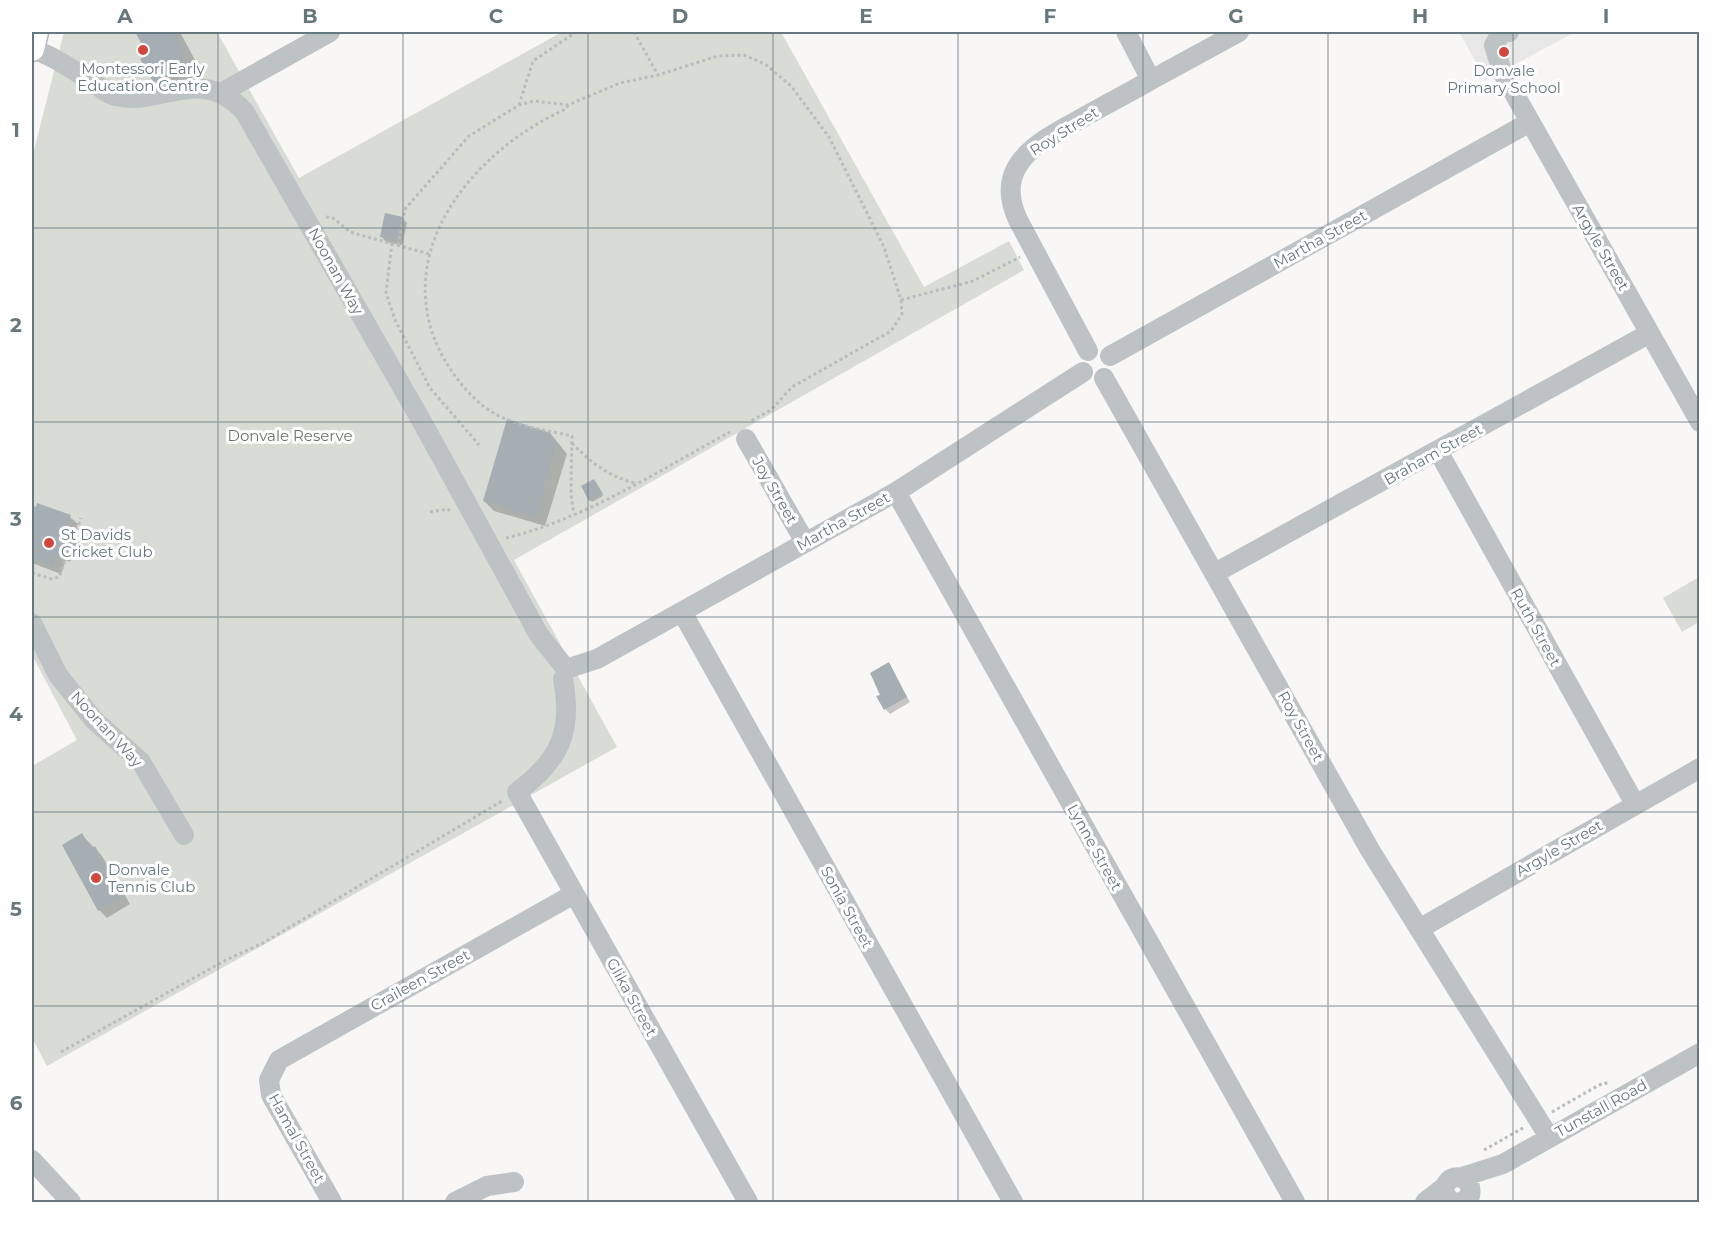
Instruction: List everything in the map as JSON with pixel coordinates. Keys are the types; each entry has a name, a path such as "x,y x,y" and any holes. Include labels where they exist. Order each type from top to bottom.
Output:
{"main road":[{"path":"32,49 36,32"}],"street":[{"path":"32,49 51,56 111,94 129,98 198,88 220,93 330,32"},
{"path":"1126,32 1151,80"},
{"name":"Roy Street","path":"1088,351 1011,205 1014,171 1033,147 1053,134 1239,32"},
{"name":"Argyle Street","path":"1509,32 1502,33 1494,45 1502,72 1700,422"},
{"name":"Noonan Way","path":"220,93 239,106 249,118 539,635 551,665 569,675"},
{"name":"Martha Street","path":"1110,356 1530,122"},
{"name":"Braham Street","path":"1215,573 1650,333"},
{"path":"1100,349 1110,356 1112,369 1104,378 1092,379 1083,372 1082,360 1088,351 1100,349"},
{"name":"Martha Street","path":"569,675 896,492 1083,372"},
{"name":"Roy Street","path":"1104,378 1370,850 1504,1069 1528,1102 1544,1140"},
{"name":"Joy Street","path":"743,430 805,542"},
{"name":"Ruth Street","path":"1437,451 1635,804"},
{"name":"Lynne Street","path":"896,492 1295,1203"},
{"name":"Sonia Street","path":"682,612 1013,1203"},
{"name":"Noonan Way","path":"32,623 58,675 94,720 141,762 184,835"},
{"path":"517,792 546,767 562,739 567,716 569,675"},
{"name":"Argyle Street","path":"1419,928 1700,768"},
{"name":"Glika Street","path":"517,792 748,1203"},
{"name":"Craileen Street","path":"271,1072 285,1056 574,894"},
{"name":"Tunstall Road","path":"1425,1203 1459,1196 1503,1164 1700,1053"},
{"name":"Hamal Street","path":"271,1072 269,1080 271,1095 332,1203"},
{"path":"32,1160 71,1203"},
{"path":"455,1203 487,1186 514,1182"}],"path":[{"path":"519,105 533,61 576,32"},
{"path":"634,32 658,75"},
{"path":"398,245 405,209 469,135 519,105 534,101 568,105 620,83 658,75 718,56 744,55 765,64 791,86 829,136 884,247 901,300 902,314 898,324 891,331 792,387 771,410 743,430 574,515 527,533 487,542"},
{"path":"568,105 566,109 539,121 511,140 478,169 442,221 429,254 426,288 430,327 437,346 465,388 501,417 572,436 571,495 574,515"},
{"path":"319,221 331,217 350,232 429,254"},
{"path":"392,243 386,294 395,320 430,388 479,445"},
{"path":"901,300 973,281 1034,249"},
{"path":"571,442 594,465 614,477 635,483"},
{"path":"430,512 448,509 453,516"},
{"path":"32,573 52,579 59,577 81,518"},
{"path":"61,1052 226,960 263,943 517,792"}],"shaded area":[{"name":"Donvale Primary School","path":"1459,32 1575,32 1486,80"}],"green space":[{"name":"Donvale Reserve","path":"64,32 217,32 299,178 562,32 781,32 924,287 1009,241 1024,270 514,560 617,747 47,1066 32,1038 32,766 77,740 32,655 32,158"},
{"path":"1699,577 1699,622 1682,632 1663,598"}],"building":[{"path":"135,32 175,32 186,50 181,53 188,64 154,83 140,59 148,55"},
{"path":"385,213 403,217 397,241 380,237"},
{"path":"507,419 551,433 549,440 557,442 536,517 483,501"},
{"path":"594,479 603,494 589,501 581,486"},
{"name":"St Davids Cricket Club","path":"37,503 71,515 65,530 71,532 62,555 58,554 53,567 32,559 32,505 36,507"},
{"path":"889,662 907,697 884,710 876,696 880,695 870,673"},
{"name":"Donvale Tennis Club","path":"82,833 91,849 95,846 124,896 98,911 62,845"}],"place":[{"name":"Montessori Early Education Centre","path":"143,50"},
{"name":"Donvale Primary School","path":"1504,52"},
{"name":"St Davids Cricket Club","path":"49,543"},
{"name":"Donvale Tennis Club","path":"96,878"}]}
